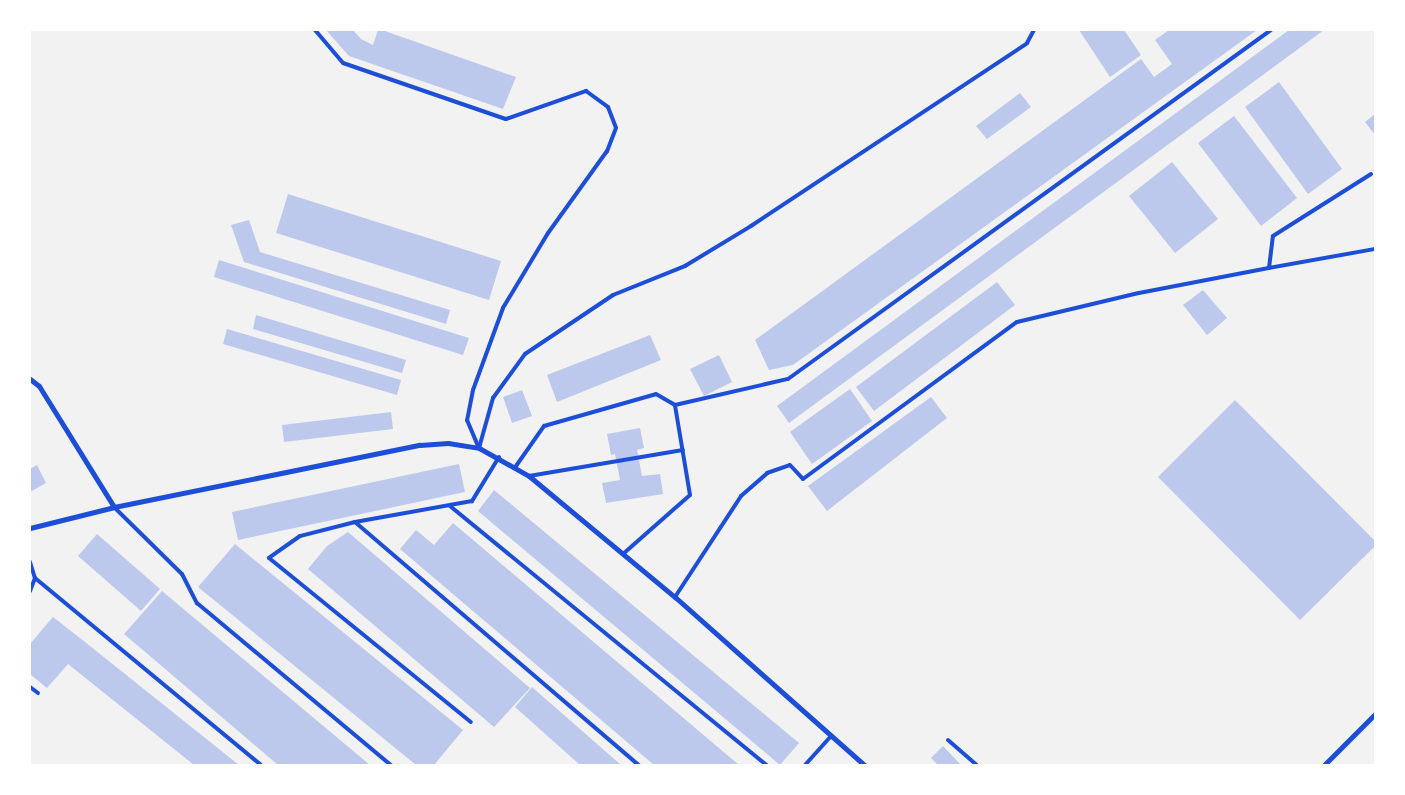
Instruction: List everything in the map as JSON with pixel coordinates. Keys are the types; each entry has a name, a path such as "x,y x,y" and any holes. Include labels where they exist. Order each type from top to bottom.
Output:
{"street":[{"path":"30,379 40,386 114,507"},
{"path":"30,528 114,507 420,445 448,443 479,448 516,466 529,476 675,597 864,765"},
{"path":"1324,765 1375,714"}],"lane":[{"path":"315,30 343,63 506,119 586,91 608,107 616,128 607,151 548,233 503,308 474,390 467,420 479,448"},
{"path":"479,448 493,398 525,354 613,295 685,266 751,226 1027,43 1034,30"},
{"path":"516,466 544,426 656,394 675,405 788,378 1272,30"},
{"path":"1269,268 1273,236 1371,174"},
{"path":"675,597 741,496 768,473 790,465 803,479 1016,322 1139,293 1375,249"},
{"path":"623,554 690,496 675,405"},
{"path":"529,476 682,450"},
{"path":"471,722 269,558 300,536 355,522 472,501 498,458"},
{"path":"450,506 766,765"},
{"path":"114,507 182,574 197,603 391,765"},
{"path":"355,522 640,765"},
{"path":"30,562 35,578 261,765"},
{"path":"30,590 35,578"},
{"path":"30,687 38,693"},
{"path":"805,765 830,736"},
{"path":"948,740 977,765"}],"building":[{"path":"326,30 353,30 361,39 373,45 378,30 382,30 516,77 503,109 349,56"},
{"path":"1079,30 1124,30 1141,55 1110,77"},
{"path":"1169,30 1257,30 793,365 769,370 755,340 1141,59 1154,77 1172,64 1155,40"},
{"path":"1289,30 1324,30 789,423 777,406"},
{"path":"1279,82 1342,169 1308,194 1245,107"},
{"path":"1020,93 1031,107 987,139 976,126"},
{"path":"1375,114 1375,135 1365,122"},
{"path":"1234,116 1297,198 1261,226 1198,143"},
{"path":"1172,162 1218,219 1175,253 1129,196"},
{"path":"288,194 501,261 489,300 276,233"},
{"path":"249,220 260,252 450,310 446,324 244,262 231,225"},
{"path":"219,260 469,338 463,355 214,277"},
{"path":"997,282 1015,305 874,411 856,387"},
{"path":"1203,290 1227,318 1207,335 1183,305"},
{"path":"256,315 406,360 402,373 253,329"},
{"path":"227,329 401,380 397,395 223,344"},
{"path":"650,335 661,360 557,402 547,375"},
{"path":"719,355 732,382 704,396 690,369"},
{"path":"850,389 872,421 812,464 790,432"},
{"path":"522,390 532,416 512,423 503,397"},
{"path":"931,397 947,418 827,511 808,486"},
{"path":"1235,400 1375,541 1375,546 1300,620 1158,477"},
{"path":"391,412 393,429 284,442 282,425"},
{"path":"640,428 644,448 637,450 642,476 660,474 663,494 606,503 602,483 620,480 615,454 611,455 607,434"},
{"path":"459,464 465,492 238,540 232,512"},
{"path":"37,465 46,483 30,492 30,469"},
{"path":"494,490 799,743 780,765 478,511"},
{"path":"453,523 739,765 654,765 400,549 416,530 434,545"},
{"path":"348,532 530,688 494,727 308,569 327,546"},
{"path":"97,534 160,589 141,611 78,556"},
{"path":"235,544 463,730 434,765 416,765 198,587"},
{"path":"162,591 370,765 278,765 124,634"},
{"path":"53,617 239,765 194,765 68,664 47,688 30,674 30,644"},
{"path":"532,687 621,765 580,765 515,707"},
{"path":"943,746 961,765 938,765 931,758"}]}
